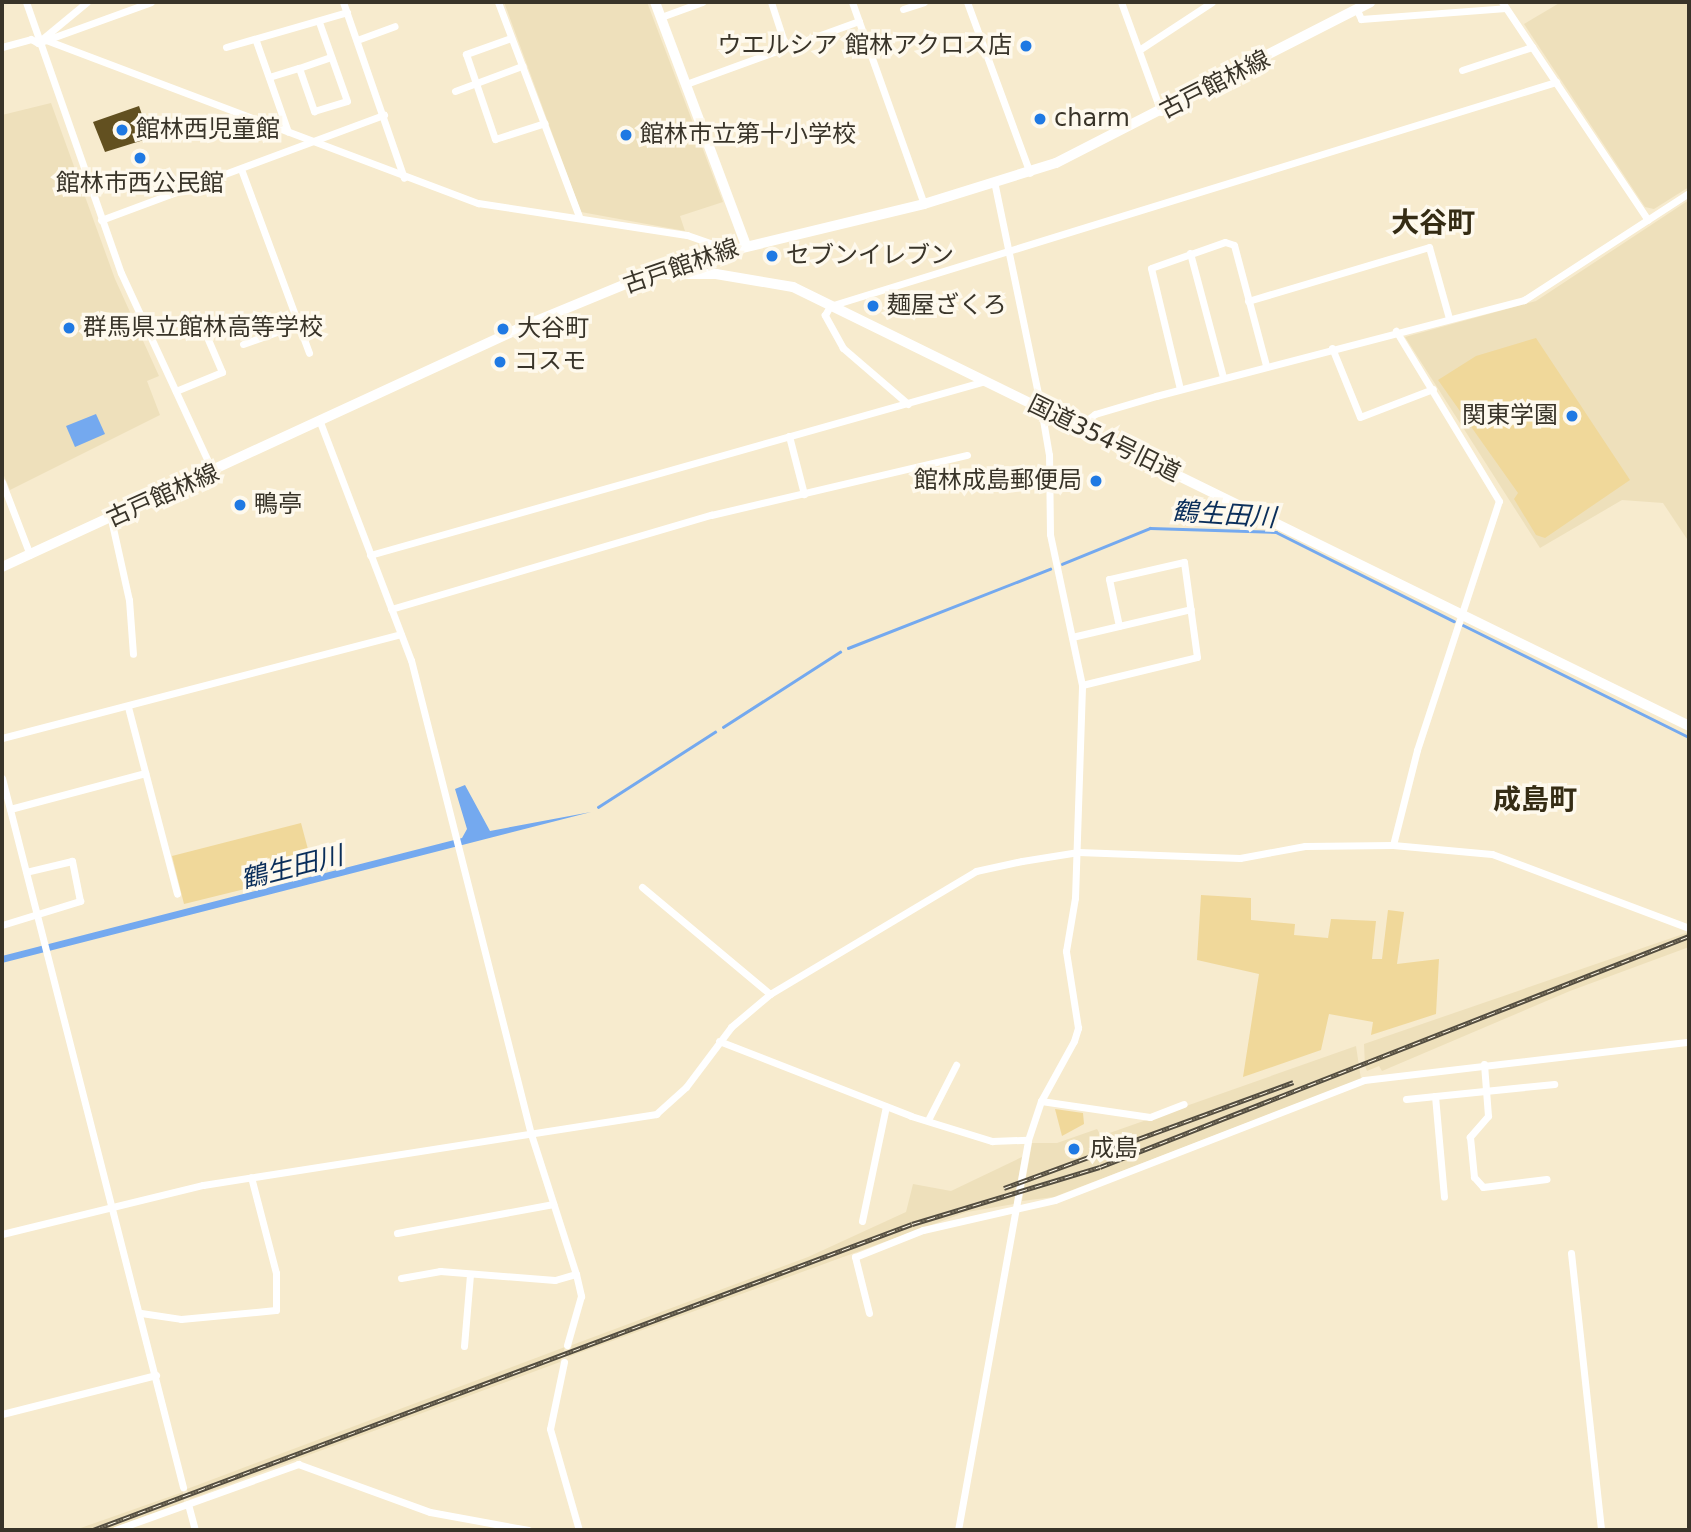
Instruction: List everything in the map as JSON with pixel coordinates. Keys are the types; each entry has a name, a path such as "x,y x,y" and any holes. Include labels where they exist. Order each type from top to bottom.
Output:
{"main road":[{"path":"655,2 746,244"},
{"name":"古戸館林線","path":"2,566 214,472 531,323 656,274 727,249 925,204 1030,173 1161,113 1370,2"},
{"name":"国道354号旧道","path":"656,274 752,278 793,287 1689,726"}],"street":[{"path":"26,2 42,41 101,220 148,332 214,472"},
{"path":"42,41 87,2"},
{"path":"42,41 151,2"},
{"path":"343,2 404,178"},
{"path":"498,2 579,216"},
{"path":"661,17 702,2"},
{"path":"771,2 786,48"},
{"path":"852,2 925,204"},
{"path":"903,9 924,2"},
{"path":"967,2 1030,173"},
{"path":"1121,2 1161,113"},
{"path":"1139,50 1212,2"},
{"path":"1357,10 1361,19 1504,5 1648,220"},
{"path":"226,47 256,41 347,12"},
{"path":"686,84 859,21"},
{"path":"299,68 314,111 346,101 319,22"},
{"path":"357,40 395,26"},
{"path":"511,38 466,54 495,139 545,123"},
{"path":"2,47 31,39 42,41 404,178 478,203 579,216 687,235 727,249"},
{"path":"256,41 288,132"},
{"path":"1462,70 1532,47"},
{"path":"269,77 331,57"},
{"path":"455,91 522,66"},
{"path":"908,404 843,348 825,315 830,306 1556,82"},
{"path":"101,220 384,115"},
{"path":"241,169 309,353"},
{"path":"958,1530 1028,1140 1041,1101 1078,1028 1066,951 1077,852 1082,685 1050,534 1049,455 1041,408 995,185"},
{"path":"1079,426 1095,414 1180,389 1524,300 1689,193"},
{"path":"1180,389 1150,274 1154,264 1190,253 1234,245 1266,365"},
{"path":"1248,301 1429,247 1449,318"},
{"path":"1190,253 1223,377"},
{"path":"148,332 198,316 222,372 176,391"},
{"path":"243,344 299,324"},
{"path":"1393,845 1498,493 1396,331"},
{"path":"1332,348 1360,417 1433,389"},
{"path":"370,555 985,380"},
{"path":"320,422 401,634 531,1134 576,1274 581,1296 567,1345"},
{"path":"789,436 804,494"},
{"path":"391,609 711,515 967,455"},
{"path":"2,482 30,555"},
{"path":"111,519 130,600 133,654"},
{"path":"1082,685 1197,657 1184,562 1109,579 1119,626"},
{"path":"1072,636 1191,609"},
{"path":"2,738 401,634"},
{"path":"128,707 177,894"},
{"path":"10,809 145,773"},
{"path":"2,778 141,1313 183,1487"},
{"path":"2,1234 113,1205 251,1177 656,1114 686,1087 719,1041 770,994 976,871 1077,852 1240,858 1305,846 1393,845 1517,860 1689,928"},
{"path":"2,925 80,901 72,860 26,872"},
{"path":"642,887 770,994"},
{"path":"719,1041 886,1107 992,1141 1028,1140"},
{"path":"869,1313 855,1258 923,1230 1017,1208 1121,1176 1366,1080 1484,1064 1689,1042"},
{"path":"1484,1064 1488,1116 1470,1137 1474,1177 1483,1187 1546,1179"},
{"path":"928,1120 956,1065"},
{"path":"1406,1099 1554,1084"},
{"path":"1435,1096 1444,1197"},
{"path":"1041,1101 1150,1117 1184,1104"},
{"path":"862,1221 886,1107"},
{"path":"141,1313 181,1319 276,1310 276,1273 251,1177"},
{"path":"397,1233 553,1205"},
{"path":"1571,1252 1601,1530"},
{"path":"401,1278 440,1271 555,1280 576,1274"},
{"path":"464,1346 470,1274"},
{"path":"564,1362 550,1429 579,1530"},
{"path":"2,1414 156,1375"},
{"path":"116,1530 298,1464 430,1511 528,1530"},
{"path":"188,1504 194,1530"}],"shaded area":[{"name":"館林市立第十小学校","path":"504,2 647,2 723,202 680,216 685,231 581,212"},
{"path":"1561,2 1689,2 1689,187 1654,209 1645,207 1524,24"},
{"name":"群馬県立館林高等学校","path":"51,103 115,279 159,376 147,381 160,415 10,490 2,471 2,115"},
{"name":"関東学園","path":"1689,200 1689,542 1663,503 1622,500 1540,548 1405,337 1536,301"},
{"path":"1536,338 1630,480 1545,538 1536,535 1514,499 1518,493 1438,380 1476,356"},
{"path":"301,823 314,872 184,904 172,856"},
{"path":"1201,895 1251,898 1251,920 1295,924 1294,935 1328,938 1331,919 1376,921 1372,959 1382,959 1388,910 1404,912 1397,964 1439,959 1436,1014 1371,1035 1373,1022 1329,1014 1321,1050 1243,1077 1259,974 1197,960"},
{"path":"1689,932 1689,947 1570,991 1382,1071 1379,1066 1367,1071 1364,1044"},
{"path":"1356,1046 1361,1079 1054,1197 1022,1201 1032,1143 1057,1143 1097,1129 1101,1136"},
{"path":"1055,1109 1083,1113 1084,1124 1062,1136"},
{"path":"1022,1157 1014,1204 967,1212 568,1357 572,1345 808,1257 906,1212 913,1184 951,1191"},
{"path":"565,1347 560,1362 190,1499 187,1489"},
{"path":"183,1492 184,1502 107,1530 75,1530"}],"water":[{"path":"96,414 105,434 75,447 66,426"},
{"path":"465,785 490,831 591,812 2,963 2,956 462,838 467,829 455,789"}],"building":[{"name":"館林西児童館","path":"139,106 150,138 105,152 93,122"}],"waterway":[{"name":"鶴生田川","path":"1062,564 1150,528 1276,532 1454,621"},
{"name":"鶴生田川","path":"848,648 1050,569"},
{"name":"鶴生田川","path":"1463,625 1689,737"},
{"name":"鶴生田川","path":"723,727 840,652"},
{"name":"鶴生田川","path":"598,807 715,732"}],"railway":[{"path":"93,1530 912,1224 1100,1167 1689,936"},
{"path":"1004,1188 1293,1082"}],"place":[{"name":"ウエルシア 館林アクロス店","path":"1026,46"},
{"name":"charm","path":"1040,119"},
{"name":"館林西児童館","path":"122,130"},
{"name":"館林市立第十小学校","path":"626,135"},
{"name":"館林市西公民館","path":"140,158"},
{"name":"セブンイレブン","path":"772,256"},
{"name":"麺屋ざくろ","path":"873,306"},
{"name":"群馬県立館林高等学校","path":"69,328"},
{"name":"大谷町","path":"503,329"},
{"name":"コスモ","path":"500,362"},
{"name":"関東学園","path":"1572,416"},
{"name":"館林成島郵便局","path":"1096,481"},
{"name":"鴨亭","path":"240,505"},
{"name":"成島","path":"1074,1149"}],"district":[{"name":"大谷町","path":"1433,223"},
{"name":"成島町","path":"1535,800"}]}
